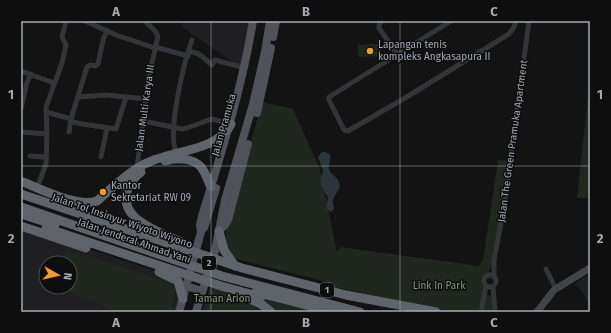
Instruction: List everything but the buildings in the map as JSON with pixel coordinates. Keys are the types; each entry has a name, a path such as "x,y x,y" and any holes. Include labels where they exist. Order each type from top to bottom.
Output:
{"highway":[{"path":"229,127 218,139 208,144 176,151 141,165 141,169 133,179 126,195 127,207 134,218 139,222 183,243 209,253 350,291 410,303 434,312"},
{"path":"21,187 88,203 97,200 141,169 170,159 181,159 192,161 201,167 211,187"},
{"path":"21,181 38,192 114,223 183,243"},
{"name":"Jalan Jenderal Ahmad Yani","path":"21,194 235,266 346,295 434,312"},
{"name":"Jalan Tol Insinyur Wiyoto Wiyono","path":"21,198 238,272 294,288 402,312"},
{"name":"Jalan Tol Insinyur Wiyoto Wiyono","path":"21,207 222,276 360,312"},
{"name":"Jalan Jenderal Ahmad Yani","path":"21,214 207,277 278,298 334,312"},
{"path":"21,219 221,286 318,312"},
{"path":"21,226 173,277 178,281 183,299"},
{"path":"219,231 224,250 235,266"},
{"path":"221,286 261,304 271,312"}],"main road":[{"path":"254,21 257,30"},
{"name":"Jalan Pramuka","path":"201,232 201,220 245,68 254,21"},
{"name":"Jalan Pramuka","path":"180,312 201,232 206,221 238,117 251,64 258,21"},
{"path":"257,102 270,21"},
{"path":"196,312 219,231 225,200 257,102 276,21"},
{"path":"229,127 238,117"},
{"path":"537,312 556,289 590,268"},
{"path":"186,286 202,291"}],"street":[{"path":"38,192 45,168 46,158 46,105 64,54 66,43 62,37 66,21"},
{"path":"85,21 116,35 155,48 199,54 212,65 215,60 245,68"},
{"name":"Jalan Multi Karya III","path":"141,169 143,121 148,81 158,36 157,33 145,21"},
{"path":"382,21 379,28 398,54"},
{"path":"451,21 329,97 328,100 344,130 348,131 405,98 509,34 516,21"},
{"name":"Jalan The Green Pramuka Apartment","path":"492,276 505,200 529,21"},
{"path":"69,132 73,108 87,67 90,65 96,66 98,64 103,40 107,30"},
{"path":"176,151 173,144 176,108 192,40"},
{"path":"21,71 54,83"},
{"path":"21,109 26,87 31,74"},
{"path":"78,97 106,95 146,99"},
{"path":"46,112 71,119 72,122 113,129 117,128 126,97"},
{"path":"143,121 187,128 212,118 229,127"},
{"path":"101,157 107,128"},
{"path":"21,132 47,134"},
{"path":"30,156 46,158"},
{"path":"546,269 556,289"},
{"path":"480,312 486,286 483,280 484,278 492,276 496,282 493,287 495,312"},
{"path":"486,286 490,288 493,287"}],"shaded area":[{"path":"183,21 253,21 244,70 182,27"},
{"path":"322,152 330,154 330,171 340,184 340,187 333,200 334,209 331,212 326,209 328,197 320,181 323,171 318,157"},
{"path":"21,226 173,277 178,281 180,312 21,312"},
{"path":"590,273 590,303 588,303 584,294 575,284"}],"green space":[{"name":"Lapangan tenis kompleks Angkasapura II","path":"381,43 381,56 359,57 358,45"},
{"path":"590,78 590,198 577,198 589,87"},
{"name":"Link In Park","path":"262,102 293,109 320,169 337,252 340,247 479,266 483,260 498,160 510,161 494,260 485,280 480,312 436,312 410,303 330,286 331,283 232,258 227,245 226,231"},
{"path":"64,249 177,285 171,312 117,312 76,295 78,295 78,255 64,255"},
{"name":"Taman Arion","path":"212,282 317,312 202,312"},
{"path":"486,295 492,296 493,312 482,312"}],"place":[{"name":"Lapangan tenis kompleks Angkasapura II","path":"370,51"},
{"name":"Kantor Sekretariat RW 09","path":"103,192"}]}
